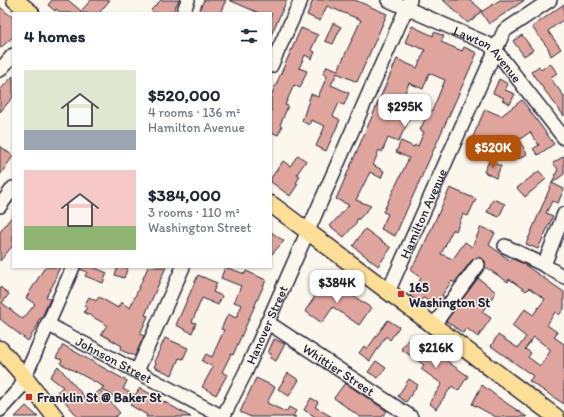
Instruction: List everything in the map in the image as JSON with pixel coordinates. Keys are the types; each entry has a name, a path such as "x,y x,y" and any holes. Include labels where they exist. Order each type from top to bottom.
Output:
{"main road":[{"path":"15,0 30,12"},
{"path":"272,205 556,417"},
{"path":"0,349 25,377 55,417"}],"street":[{"path":"183,12 188,0"},
{"path":"272,64 301,0"},
{"name":"Lawton Avenue","path":"388,0 408,4 488,44 496,51 564,138"},
{"name":"Hamilton Avenue","path":"388,292 504,31 550,0"},
{"name":"Hanover Street","path":"223,417 246,371 408,4"},
{"path":"0,70 12,56"},
{"path":"0,206 12,189"},
{"path":"544,265 564,214"},
{"path":"505,246 544,265 564,277"},
{"path":"433,326 478,266"},
{"path":"0,410 20,388 73,268"},
{"path":"137,371 183,268"},
{"name":"Whittier Street","path":"267,322 411,417"},
{"name":"Johnson Street","path":"47,324 223,417"}],"building":[{"path":"52,0 68,0 81,11 91,0 110,0 100,12 60,12 56,9 55,11 48,5"},
{"path":"161,0 179,0 173,12 153,12 151,10"},
{"path":"204,0 226,0 220,12 198,12"},
{"path":"229,0 287,0 272,33 272,12 257,12"},
{"path":"313,0 355,0 387,14 357,82 337,73 331,85 349,93 344,105 339,103 333,116 340,120 326,151 316,146 325,126 311,120 309,125 302,121 311,94 318,97 327,76 323,74 327,66 338,70 361,20 327,6 320,21 307,15"},
{"path":"443,0 470,0 482,10 472,21 471,20 468,23"},
{"path":"500,0 525,0 489,24 481,12"},
{"path":"564,4 564,19 548,31 561,49 551,56 548,48 532,27"},
{"path":"0,7 12,17 12,38 0,48"},
{"path":"333,23 341,27 333,44 325,41"},
{"path":"412,26 433,36 434,32 444,36 441,42 462,51 464,47 477,53 395,236 381,229 388,214 383,212 409,158 396,152 401,141 414,147 415,145 418,146 424,132 420,130 426,117 419,114 422,106 432,111 445,80 429,73 423,89 409,83 399,106 403,107 401,112 410,116 407,124 398,142 388,138 382,152 379,150 373,165 384,171 381,178 370,172 356,200 371,206 359,219 357,219 356,223 344,237 330,226 349,205 336,199 397,59 417,68 425,50 405,42"},
{"path":"301,28 318,35 311,50 315,52 312,59 305,55 299,68 307,71 300,88 294,85 285,105 288,106 280,125 282,127 278,135 272,132 272,94"},
{"path":"522,35 533,50 524,56 513,41"},
{"path":"550,63 557,73 550,78 564,96 564,116 531,72 539,66 541,70"},
{"path":"12,77 12,98 0,112 0,90"},
{"path":"499,79 508,84 505,90 515,94 510,104 502,100 504,98 493,93"},
{"path":"522,100 554,144 538,155 533,149 539,145 530,132 519,140 527,154 519,159 514,152 517,151 502,134 496,148 472,139 485,109 501,116"},
{"path":"0,146 12,155 12,157 0,175"},
{"path":"298,155 306,161 297,174 300,176 296,183 298,184 290,196 272,183 272,177 283,161 290,166"},
{"path":"564,156 564,174 552,183 558,169 553,163"},
{"path":"489,161 501,166 496,178 484,172"},
{"path":"539,171 546,179 525,197 517,188"},
{"path":"552,183 564,189 558,203 552,201 546,213 553,216 538,249 526,244"},
{"path":"450,188 476,199 468,216 463,214 456,231 453,229 441,254 453,259 465,242 472,247 481,227 495,233 489,245 511,261 513,259 522,263 564,292 564,309 559,315 555,312 547,325 557,332 554,337 564,344 564,404 529,381 533,376 491,346 498,335 518,348 526,337 512,326 525,309 533,315 545,299 529,288 526,291 509,279 508,282 485,267 485,261 478,257 472,260 454,283 452,281 442,295 445,297 437,307 424,298 418,301 410,296 421,278 410,270 418,258","holes":["534,337 551,350 540,366 528,357 531,353 525,349"]},
{"path":"493,199 505,204 499,217 487,212"},
{"path":"12,216 12,246 0,261 0,232"},
{"path":"365,229 391,248 378,266 353,246"},
{"path":"272,233 284,241 272,254"},
{"path":"44,268 60,268 55,278 56,279 46,297 50,299 43,315 37,322 39,323 28,341 0,319 0,287 9,294 2,303 23,319 35,304 26,298"},
{"path":"95,268 107,273 103,283 85,276 87,272 80,269"},
{"path":"118,268 128,268 124,278 115,275"},
{"path":"148,268 166,268 145,315 148,316 140,334 144,336 135,356 120,350 122,346 101,334 107,325 84,312 87,307 84,306 89,297 96,301 99,297 118,308 121,302 130,308"},
{"path":"225,268 228,268 245,274 246,271 266,280 233,355 231,354 222,372 227,375 216,395 202,387 213,367 202,361 206,354 212,357 224,330 221,329 228,314 236,318 242,305 234,302 241,286 221,278"},
{"path":"198,275 217,283 213,292 222,296 218,305 202,298 192,322 196,323 192,333 176,325"},
{"path":"328,278 371,308 359,325 333,307 322,323 305,311"},
{"path":"478,278 496,292 482,312 491,318 478,337 466,328 463,333 446,321"},
{"path":"388,320 399,327 390,340 386,336 370,361 359,353 364,346 367,349"},
{"path":"411,336 468,376 458,391 452,386 436,409 429,403 442,384 421,369 424,365 401,349"},
{"path":"165,338 188,348 183,359 179,358 172,375 154,367 156,363 154,362"},
{"path":"274,339 285,344 276,361 270,358 271,354 268,353"},
{"path":"63,345 127,381 123,389 135,395 140,388 191,417 146,417 147,415 130,405 132,402 120,395 118,399 101,389 104,387 60,363 62,360 56,358"},
{"path":"376,361 386,368 378,378 368,372"},
{"path":"58,366 88,401 100,390 120,413 115,417 78,417 57,392 63,387 50,377"},
{"path":"288,373 299,380 289,396 278,389"},
{"path":"256,378 275,387 267,403 286,412 289,407 296,411 293,416 296,417 251,417 240,412"},
{"path":"409,379 418,385 406,402 398,396"},
{"path":"345,383 387,411 382,417 360,417 334,398"},
{"path":"482,385 527,417 496,417 472,404"},
{"path":"311,398 318,402 315,407 332,417 316,417 304,410"},
{"path":"26,406 38,417 15,417"}],"place":[{"name":"165 Washington St","path":"401,294"},
{"name":"Franklin St @ Baker St","path":"29,397"}]}
